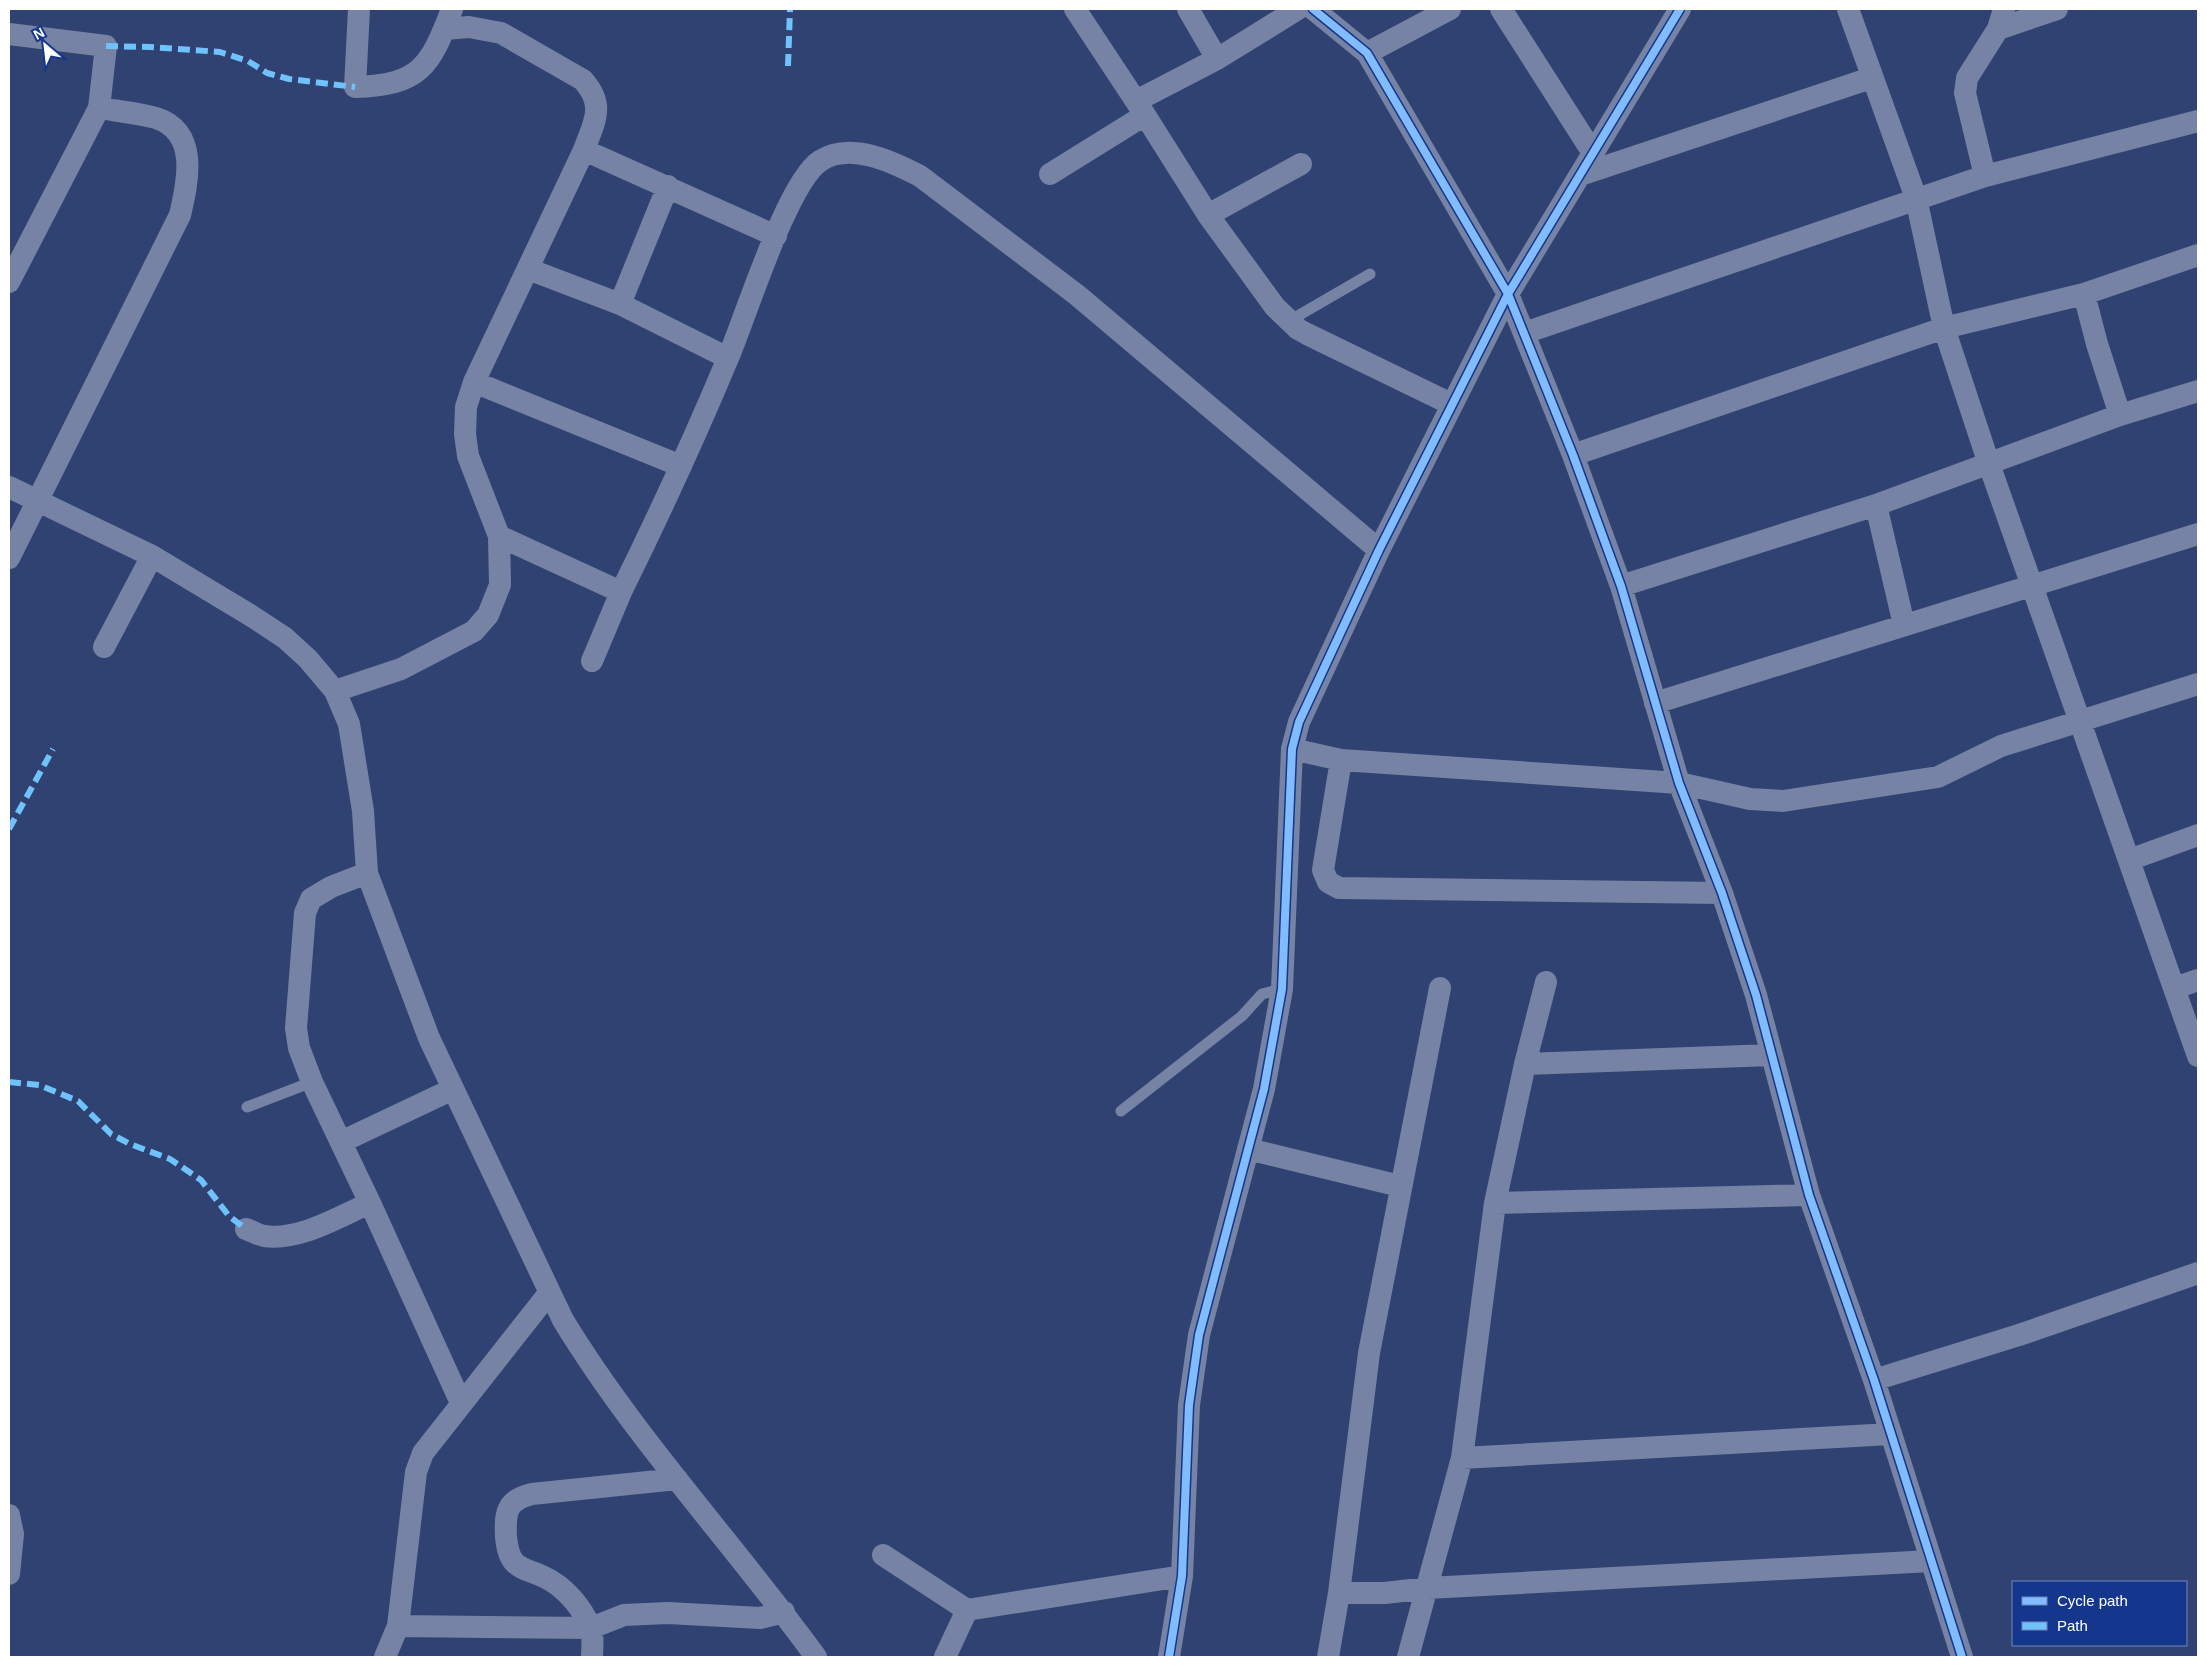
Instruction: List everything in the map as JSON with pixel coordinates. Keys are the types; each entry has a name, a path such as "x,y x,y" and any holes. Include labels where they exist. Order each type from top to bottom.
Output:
{"street":[{"path":"335,691 402,669 474,632 488,615 500,585 499,536 468,456 466,407 474,382 584,150 596,119 594,92 583,80 500,33 448,19 426,63 413,75 400,83 383,87 355,88 359,9"},
{"path":"1075,9 1141,108 1208,215 1275,307 1290,322 1307,334 1451,404"},
{"path":"1188,9 1217,59"},
{"path":"1050,174 1141,108 1298,9"},
{"path":"1313,9 1368,52 1508,294 1573,455 1621,586 1679,783 1722,893 1756,995 1809,1195 1874,1380 1962,1657"},
{"path":"1368,52 1450,9"},
{"path":"1501,9 1593,153"},
{"path":"1169,1657 1182,1576 1189,1405 1198,1335 1264,1089 1282,989 1292,749 1299,722 1379,550 1508,294 1680,9"},
{"path":"1848,9 1871,78 1916,198 1944,328 1989,464 2198,1056"},
{"path":"1985,176 1965,93 1967,78 2001,19 2057,9"},
{"path":"9,34 106,46 99,108 9,282"},
{"path":"1580,175 1871,78"},
{"path":"9,558 180,214 186,187 188,160 185,145 176,129 156,118 99,108"},
{"path":"1524,333 1985,176 2198,121"},
{"path":"584,150 776,236"},
{"path":"592,661 621,592 681,466 728,358 776,236 801,182 809,170 822,160 852,154 871,155 895,163 920,176 1077,295 1379,550"},
{"path":"1208,215 1301,164"},
{"path":"620,304 668,186"},
{"path":"1573,455 1944,328 2084,294 2198,255"},
{"path":"528,269 620,304 728,358"},
{"path":"2084,294 2097,344 2120,414"},
{"path":"474,382 681,466"},
{"path":"1621,586 1876,505 2120,414 2198,391"},
{"path":"9,487 152,556 285,638 308,659 335,691 349,724 363,810 366,873 429,1038 549,1292 584,1354 677,1479 784,1612 816,1657"},
{"path":"1876,505 1904,625"},
{"path":"1654,703 2198,534"},
{"path":"499,536 621,592"},
{"path":"104,647 152,556"},
{"path":"1292,749 1341,760 1679,783 1750,799 1783,800 1908,783 1938,777 2001,746 2198,684"},
{"path":"1341,760 1323,870 1328,882 1339,888 1722,893"},
{"path":"2130,860 2198,836"},
{"path":"366,873 331,887 310,899 302,930 296,1028 298,1048 461,1403"},
{"path":"2175,988 2198,980"},
{"path":"1408,1657 1462,1458 1495,1203 1525,1064 1546,982"},
{"path":"1328,1657 1339,1593 1369,1353 1440,988"},
{"path":"1525,1064 1772,1055"},
{"path":"341,1142 453,1089"},
{"path":"1248,1149 1400,1186"},
{"path":"1495,1203 1809,1195"},
{"path":"246,1229 263,1236 284,1236 308,1230 370,1203"},
{"path":"1874,1380 2019,1335 2198,1273"},
{"path":"385,1657 398,1626 416,1472 423,1453 549,1292"},
{"path":"1462,1458 1891,1434"},
{"path":"592,1657 591,1628 573,1600 560,1587 514,1562 508,1552 505,1516 514,1502 532,1494 677,1479"},
{"path":"9,1515 13,1534 9,1574"},
{"path":"883,1555 967,1610 1182,1576"},
{"path":"1339,1593 1385,1593 1428,1588 1931,1561"},
{"path":"945,1657 967,1610"},
{"path":"398,1626 591,1628 624,1615 668,1613 760,1618 784,1612"}],"lane":[{"path":"1290,322 1370,274"},
{"path":"1121,1111 1242,1016 1262,994 1282,989"},
{"path":"247,1107 312,1082"}],"marked path":[{"path":"788,66 790,9"},
{"path":"106,46 220,52 248,61 267,73 289,79 355,87"},
{"path":"9,829 53,749"},
{"path":"9,1082 39,1085 78,1101 111,1134 130,1144 170,1159 201,1180 229,1216 246,1229"}],"cycle path":[{"path":"1313,9 1367,53 1508,294 1573,455 1621,586 1679,783 1722,893 1756,995 1809,1195 1874,1380 1962,1657"},
{"path":"1169,1657 1182,1576 1189,1405 1199,1335 1264,1089 1282,989 1292,749 1299,722 1379,550 1508,294 1680,9"}]}
